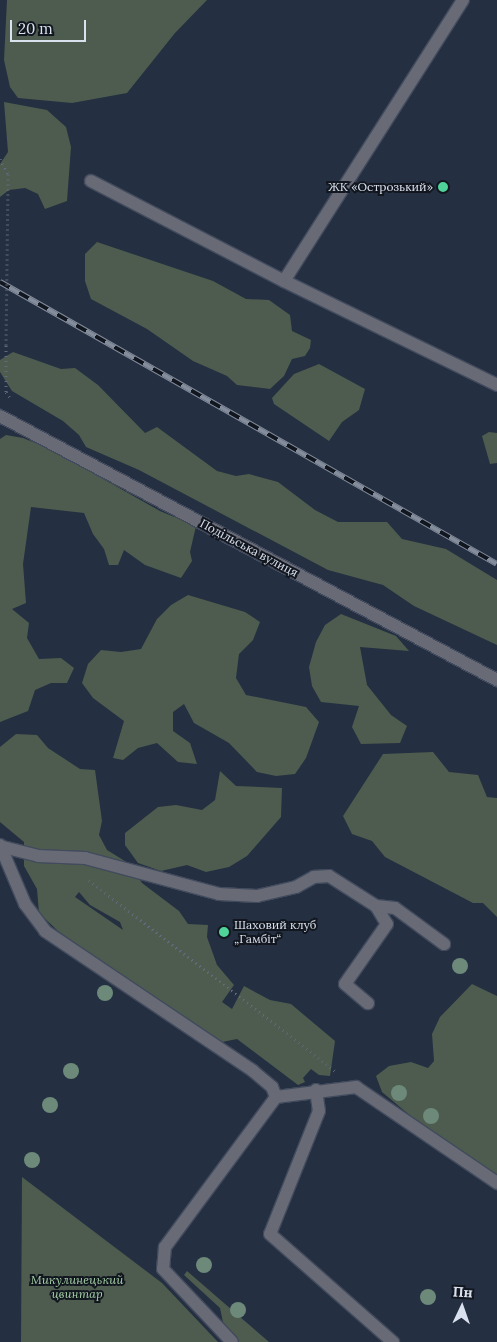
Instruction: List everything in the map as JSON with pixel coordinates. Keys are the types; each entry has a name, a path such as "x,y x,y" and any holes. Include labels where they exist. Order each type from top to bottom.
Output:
{"street":[{"path":"284,281 463,0"},
{"path":"91,181 284,281 497,385"},
{"name":"Подільська вулиця","path":"0,416 497,680"},
{"path":"2,846 38,856 85,858 219,894 257,896 296,887 314,876 329,876 376,906 387,924 344,984 368,1003"},
{"path":"2,846 25,904 45,932 253,1071 272,1087 276,1097"},
{"path":"376,906 394,908 444,944"},
{"path":"232,1342 163,1269 165,1247 276,1097 316,1090 356,1087 497,1183"},
{"path":"316,1090 319,1110 270,1234 393,1342"}],"path":[{"path":"0,159 8,174 6,345"},
{"path":"60,857 356,1087"}],"green space":[{"path":"7,0 207,0 175,33 127,93 72,103 18,98 10,87 4,60"},
{"path":"4,102 47,110 66,127 71,147 67,201 45,209 38,194 25,188 9,190 0,197 0,164 8,152"},
{"path":"97,242 213,281 246,299 269,300 290,315 292,331 311,340 310,348 305,356 292,359 284,376 270,389 237,385 227,376 193,361 147,329 91,299 85,281 85,254"},
{"path":"13,352 61,369 75,368 98,385 145,433 157,427 217,471 236,476 249,474 278,482 315,510 338,522 387,522 402,539 446,549 497,580 497,645 414,606 383,585 328,570 139,470 86,447 79,435 63,421 12,391 0,372 0,360"},
{"path":"319,364 365,389 359,410 342,422 329,441 274,404 272,398 294,374"},
{"path":"489,432 497,433 497,463 490,464 482,436"},
{"path":"6,435 23,438 50,449 160,511 196,526 190,552 192,561 181,578 145,565 124,550 118,565 109,565 104,549 93,534 84,513 31,507 23,564 26,603 12,609 29,623 27,638 39,659 61,658 74,668 67,683 51,683 35,690 28,711 0,722 0,439"},
{"path":"188,595 245,612 260,622 253,640 239,654 236,678 246,695 306,707 319,722 306,758 295,774 276,776 257,772 229,743 194,723 184,704 173,712 173,731 190,743 197,764 178,762 157,743 138,748 123,760 113,758 124,721 93,698 82,683 88,664 101,650 121,652 141,649 157,619 171,605"},
{"path":"341,614 396,636 409,651 360,647 367,685 391,715 407,726 400,743 361,744 352,727 359,706 321,702 312,686 309,667 316,642 325,625"},
{"path":"16,734 37,735 48,748 80,769 95,770 102,821 99,835 107,850 128,863 142,883 179,911 188,924 208,925 207,937 217,965 234,985 222,1002 232,1009 244,986 270,1000 291,1004 335,1041 330,1076 319,1075 311,1069 303,1078 305,1082 298,1085 237,1039 217,1043 58,931 39,913 37,889 24,866 24,842 0,822 0,747","holes":["79,892 90,905 120,922 123,930 75,897"]},
{"path":"433,752 449,772 478,775 487,797 497,798 497,917 483,903 473,903 385,857 372,841 352,834 343,816 383,754"},
{"path":"220,771 236,786 282,788 281,817 247,856 229,867 206,872 187,865 161,871 138,863 125,845 125,833 158,807 176,805 202,810 215,800"},
{"path":"472,984 497,996 497,1188 382,1092 376,1076 389,1066 411,1062 428,1068 434,1061 432,1034 440,1017"},
{"name":"Микулинецький цвинтар","path":"22,1177 162,1283 218,1342 21,1342"},
{"path":"187,1271 269,1342 239,1342 224,1327 220,1308 184,1275"}],"railway":[{"path":"0,282 497,564"}],"place":[{"name":"ЖК «Острозький»","path":"443,187"},
{"name":"Шаховий клуб „Гамбіт“","path":"224,932"}]}
